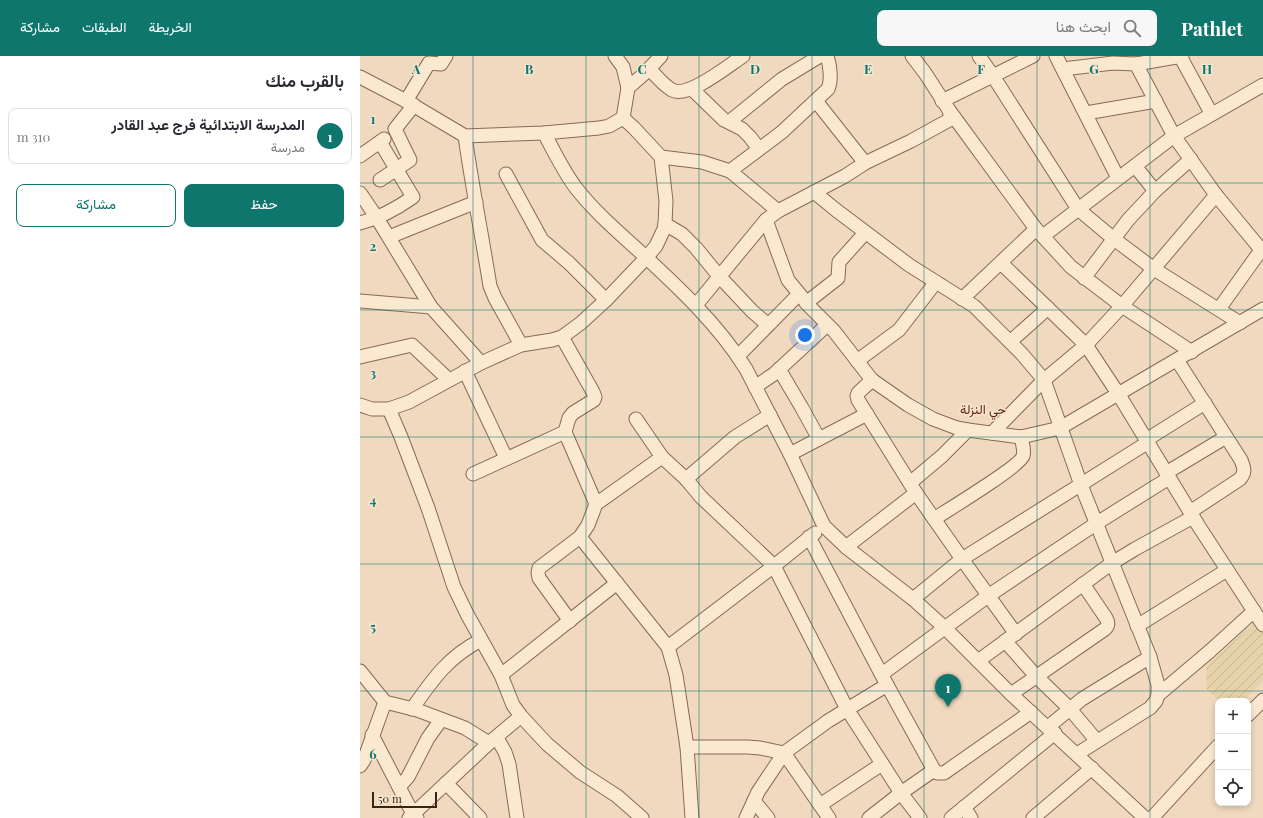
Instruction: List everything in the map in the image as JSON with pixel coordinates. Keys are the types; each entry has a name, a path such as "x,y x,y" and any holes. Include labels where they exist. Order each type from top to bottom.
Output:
{"street":[{"path":"380,180 410,160 396,130 429,63 441,64 446,56"},
{"path":"615,56 623,67 628,88 623,118"},
{"path":"628,88 661,56"},
{"path":"649,68 671,90 681,92 692,89 743,56"},
{"path":"912,56 1039,232 1071,267 1122,306 1192,352"},
{"path":"979,56 1078,209 1114,239 1154,269 1240,323"},
{"path":"946,105 993,76 1032,56"},
{"path":"1056,56 1086,112 1118,178"},
{"path":"1063,69 1111,60 1136,64 1181,56 1211,114"},
{"path":"729,122 782,79 827,57 830,84 828,89 782,132 730,171"},
{"path":"1136,64 1174,136 1216,195 1262,251 1219,310"},
{"path":"362,82 410,103 465,136 544,133 606,127 623,118"},
{"path":"962,299 1039,232 1078,209 1174,136 1263,85"},
{"path":"692,89 712,109 729,122 742,129 760,149"},
{"path":"816,100 865,163"},
{"path":"1086,112 1156,101"},
{"path":"696,305 766,220 778,211 845,176 865,163 911,141 951,119 946,105"},
{"path":"360,405 372,409 389,409 409,402 465,371 521,345 562,337 581,323 606,300 646,258 656,246 664,230 665,224 666,201 661,157 623,118"},
{"path":"544,133 565,172 576,188 602,217 696,305 738,356 790,454 824,526 846,546 914,599 1011,694 1145,818"},
{"path":"465,136 490,286 494,298 521,345"},
{"path":"360,156 382,141 413,198 398,208 377,218 360,223"},
{"path":"661,157 702,162 730,171 778,211"},
{"path":"1084,278 1128,220 1155,191 1191,159"},
{"path":"1134,166 1155,191"},
{"path":"506,174 542,240 569,263 606,300"},
{"path":"814,192 865,233 909,265 974,306 1022,354 1044,380 1081,485 1150,657 1158,685 1158,695 1156,701 1150,708 1077,754"},
{"path":"360,193 389,237 431,307 481,363"},
{"path":"992,433 1044,380 1086,346 1154,269 1216,195"},
{"path":"389,237 476,202"},
{"path":"766,220 786,276 803,299 827,325 872,380 908,405 933,419 957,428 968,430 1021,437 1060,428 1119,395 1263,309"},
{"path":"665,224 682,234 752,311 768,325"},
{"path":"738,356 768,325 803,299 838,278 839,262 865,233"},
{"path":"1002,263 1086,346 1119,395 1191,515 1263,625"},
{"path":"857,361 900,330 936,282"},
{"path":"360,301 431,307"},
{"path":"1010,342 1048,308"},
{"path":"755,387 779,369 827,325"},
{"path":"562,337 595,397 591,403 573,413 569,418 565,432 596,504"},
{"path":"360,357 412,345 449,380"},
{"path":"978,661 1112,563 1191,515 1244,475 1245,470 1241,460 1177,360"},
{"path":"779,369 819,439"},
{"path":"465,371 506,458"},
{"path":"872,380 858,393 857,396 867,414 913,488 1016,634"},
{"path":"914,599 962,559 1081,485 1205,403"},
{"path":"389,409 428,508 454,587 501,675 514,705 521,716 547,744 580,772 617,796 642,818"},
{"path":"790,454 867,414"},
{"path":"686,479 735,437 770,415"},
{"path":"636,419 662,458 686,479 701,497 774,566 847,709 901,793 920,818"},
{"path":"846,546 913,488 968,430"},
{"path":"473,474 565,432"},
{"path":"934,519 1021,460 1024,449 1021,437"},
{"path":"746,818 758,792 784,753 847,709 884,680 945,628 988,596 1226,437"},
{"path":"570,620 539,578 539,568 580,536 588,525 596,504 662,458"},
{"path":"668,647 824,526"},
{"path":"580,536 668,647 676,675 687,747 692,818"},
{"path":"809,537 884,680 937,774 944,773 1032,712"},
{"path":"1137,626 1227,570"},
{"path":"501,675 617,583"},
{"path":"1011,694 1105,629 1107,626 1108,624 1106,618 1083,584"},
{"path":"1158,695 1254,611"},
{"path":"412,709 443,667 458,654 481,640"},
{"path":"1005,641 1036,676 1069,708 1097,741"},
{"path":"951,818 967,813 1051,730 1069,708 1150,657"},
{"path":"360,671 385,702 412,709 465,728 493,741 504,752 509,764 517,818"},
{"path":"1251,712 1263,700"},
{"path":"360,766 364,760 385,702"},
{"path":"372,735 413,817 446,783 521,716"},
{"path":"399,787 408,777 428,738 440,720"},
{"path":"687,747 747,747 784,753 829,818"},
{"path":"1152,818 1215,749"},
{"path":"820,805 882,764"},
{"path":"1033,818 1046,814 1092,768"},
{"path":"869,818 934,770"},
{"path":"446,783 480,818"},
{"path":"754,801 768,818"}],"shaded area":[{"path":"1263,616 1263,681 1247,698 1216,698 1207,690 1206,666"}],"place":[{"name":"المدرسة الابتدائية فرج عبد القادر","path":"948,707"}],"district":[{"name":"حي النزلة","path":"983,408"}]}
